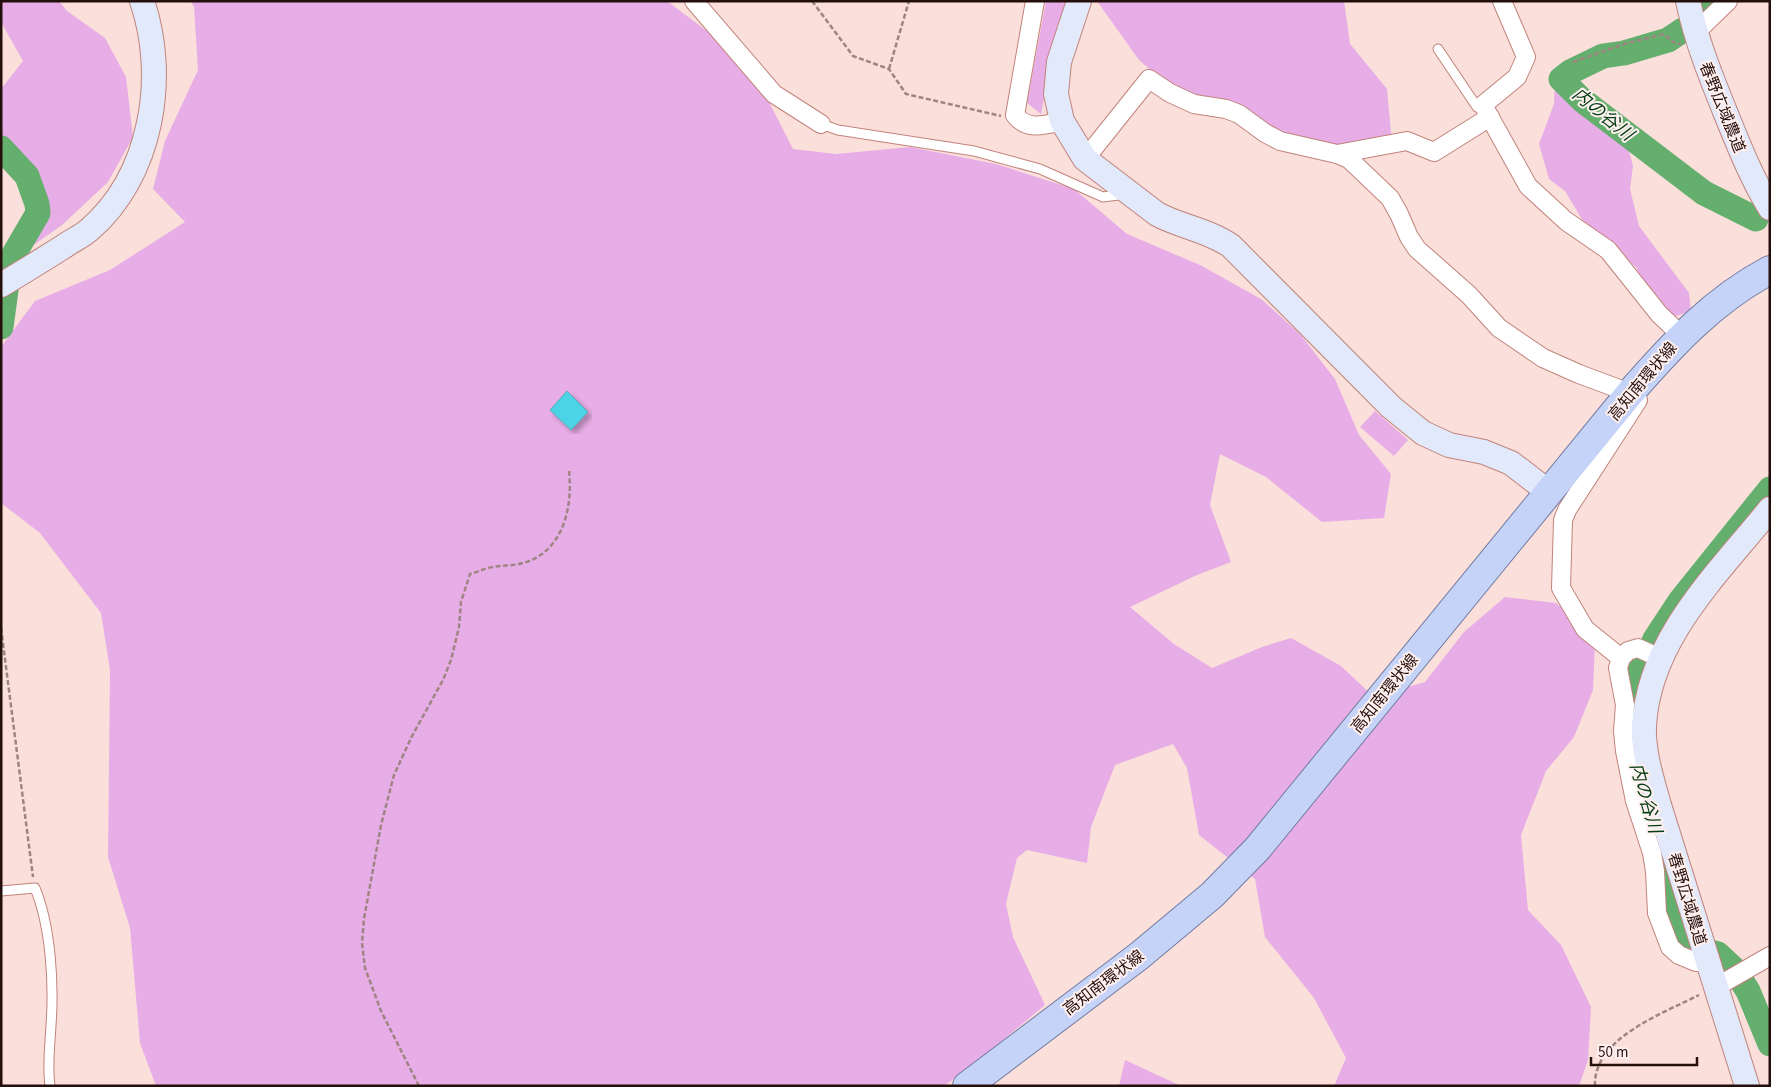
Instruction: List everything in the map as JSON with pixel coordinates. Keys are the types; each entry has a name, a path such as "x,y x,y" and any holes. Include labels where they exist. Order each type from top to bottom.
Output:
{"main road":[{"name":"高知南環状線","path":"967,1086 1139,956 1212,895 1257,849 1630,393 1682,335 1717,303 1749,280 1770,270"}],"street":[{"path":"1,285 89,230 119,196 140,154 151,114 155,67 149,22 142,1"},
{"path":"694,1 774,94 821,124"},
{"path":"1035,1 1015,115 1019,120 1041,127 1062,121"},
{"path":"1080,1 1059,62 1056,94 1062,121 1084,159 1168,220 1217,236 1231,246 1391,407 1423,433 1450,445 1484,452 1510,463 1550,493"},
{"path":"1337,154 1407,141 1434,152 1487,111 1517,77 1526,57 1502,1"},
{"name":"春野広域農道","path":"1688,1 1695,33 1742,156 1770,208"},
{"path":"1695,33 1728,1"},
{"path":"1084,159 1149,79 1170,93 1194,104 1226,109 1239,114 1265,133 1280,141 1337,154 1348,159 1390,198 1400,214 1409,238 1417,249 1469,295 1499,328 1543,358 1630,393 1638,400 1567,510 1563,530 1561,588 1584,629 1621,658"},
{"path":"1487,111 1528,186 1566,222 1608,250 1659,314 1682,335"},
{"name":"春野広域農道","path":"1747,1086 1722,983 1708,962 1648,766 1644,728 1650,653 1687,613 1770,509"},
{"path":"1650,653 1628,651 1621,658 1618,668 1625,705 1623,731 1625,752 1635,801 1652,853 1657,913 1670,947 1679,954 1696,962 1708,962"},
{"path":"1722,983 1770,956"}],"lane":[{"path":"1438,49 1477,107 1487,111"},
{"path":"821,124 838,130 974,152 1040,170 1103,197 1131,193"},
{"path":"1,891 35,888 41,903 52,983 52,1024 47,1066 50,1086"}],"path":[{"path":"812,1 853,56 889,69 906,94 1019,120"},
{"path":"889,69 909,1"},
{"path":"1573,62 1624,44 1664,34 1673,42"},
{"path":"419,1086 381,1012 365,968 362,943 364,918 381,826 394,775 412,736 443,680 451,660 459,626 461,602 470,574 494,566 503,567 524,563 545,554 561,535 571,491 568,471"},
{"path":"1,628 35,888"},
{"path":"1595,1086 1595,1079 1602,1058 1615,1042 1654,1018 1722,983"}],"shaded area":[{"path":"1,1 59,1 67,11 105,38 126,77 133,137 108,182 62,225 28,249 48,209 31,168 19,152 1,135 1,89 23,61 1,22"},
{"path":"191,1 667,1 715,37 764,92 793,149 836,154 910,147 996,164 1074,189 1127,234 1200,265 1261,299 1300,334 1335,379 1359,435 1391,474 1384,518 1322,522 1266,477 1220,454 1210,505 1231,562 1197,575 1130,607 1174,644 1212,668 1262,647 1291,638 1341,666 1374,697 1425,682 1464,632 1505,597 1556,603 1579,623 1595,642 1593,690 1574,737 1546,771 1521,835 1528,910 1561,945 1591,1007 1588,1060 1579,1086 1334,1086 1346,1058 1314,998 1265,937 1255,879 1199,835 1187,768 1173,744 1115,765 1091,827 1087,863 1027,850 1017,858 1006,904 1013,937 1045,1005 978,1061 944,1086 156,1086 140,1043 130,928 108,857 110,670 101,613 40,533 1,503 1,347 35,301 110,270 185,222 153,189 165,141 198,70 194,7"},
{"path":"1046,1 1066,1 1057,27 1041,114 1027,103"},
{"path":"1097,1 1344,1 1350,44 1387,89 1392,143 1353,150 1299,142 1235,106 1172,89 1139,60"},
{"path":"1555,77 1571,95 1611,123 1626,140 1633,166 1630,189 1639,226 1689,293 1691,311 1673,317 1651,300 1636,267 1609,247 1583,221 1565,191 1549,179 1539,144 1554,104"},
{"path":"1375,411 1408,440 1394,456 1360,427"},
{"path":"1125,1060 1181,1086 1119,1086"}],"building":[{"path":"567,391 588,412 571,430 550,410"}],"waterway":[{"name":"内の谷川","path":"1698,19 1714,1"},
{"name":"内の谷川","path":"1683,30 1668,40 1624,53 1603,56 1570,72 1561,79 1582,100 1704,193 1756,219"},
{"path":"1,148 27,176 37,204 38,213 10,261 1,327"},
{"name":"内の谷川","path":"1770,489 1680,601 1655,639 1636,679 1632,728 1636,774 1662,851 1670,895 1674,933 1685,946 1718,954 1734,969 1748,991 1770,1044"}]}
